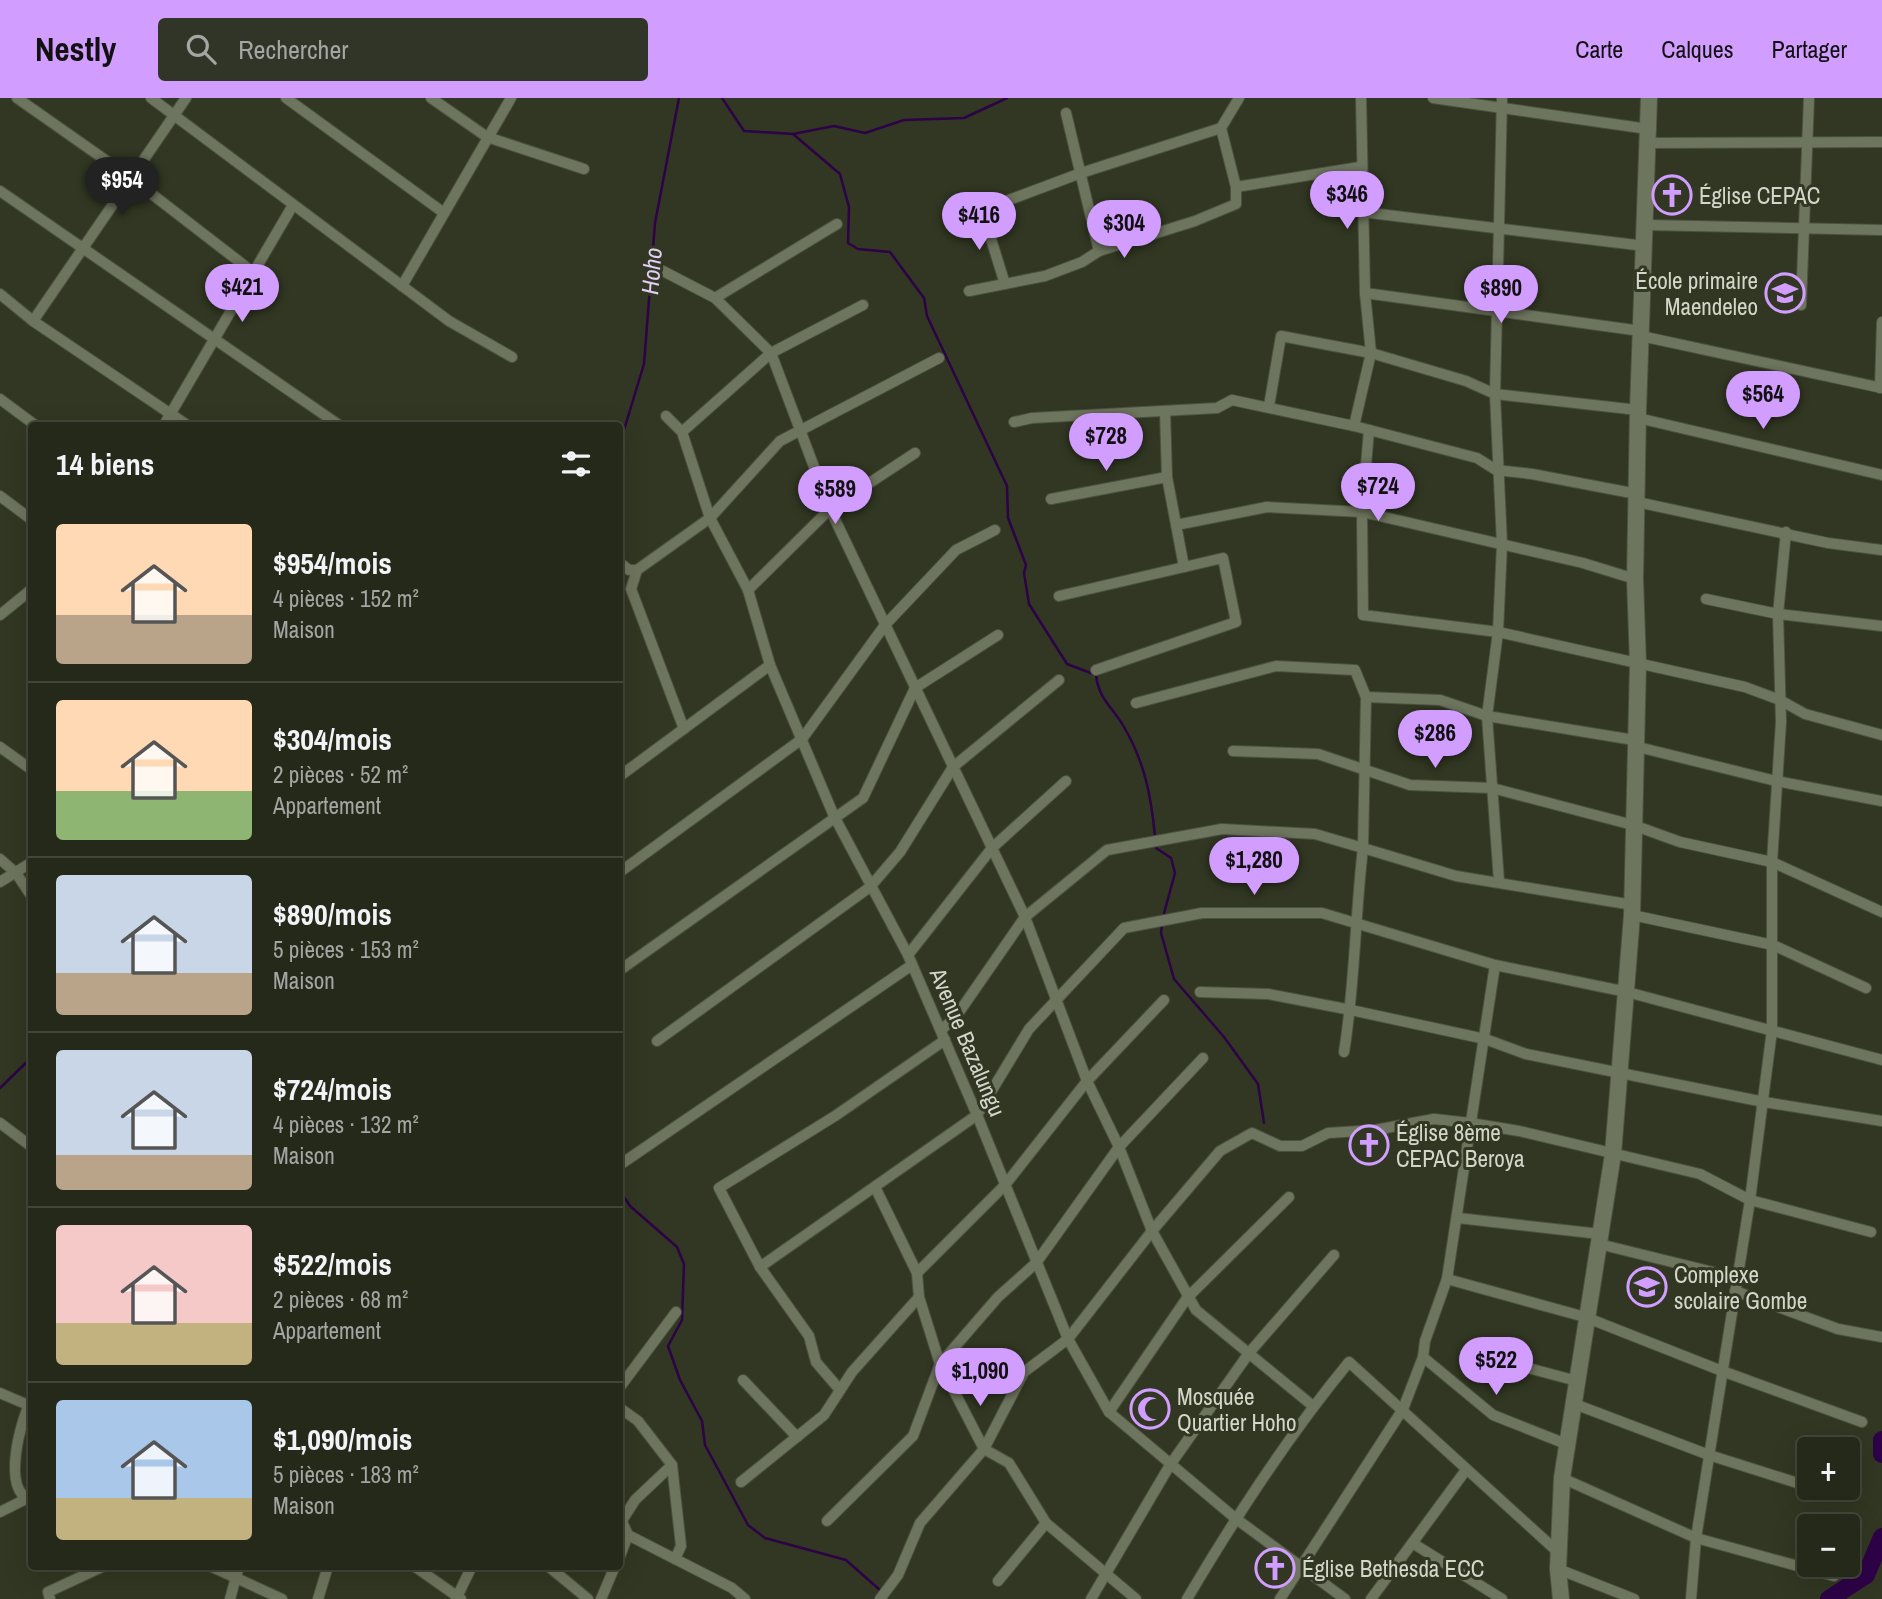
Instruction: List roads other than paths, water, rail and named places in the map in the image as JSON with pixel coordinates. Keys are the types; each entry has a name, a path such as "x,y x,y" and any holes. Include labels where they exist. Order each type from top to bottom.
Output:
{"street":[{"path":"17,98 131,178 254,273"},
{"path":"151,98 449,321 512,357"},
{"path":"33,321 81,247 186,98"},
{"path":"286,98 444,213"},
{"path":"431,98 487,137 584,169"},
{"path":"402,286 511,98"},
{"path":"1005,284 982,210 1081,173 1221,128 1239,98"},
{"path":"1354,426 1371,353 1365,293 1360,167 1361,98"},
{"path":"1433,98 1501,104 1648,136 1882,142"},
{"path":"1561,1599 1559,1561 1562,1478 1613,1154 1632,910 1638,664 1635,579 1638,414 1649,98"},
{"path":"1801,305 1809,98"},
{"path":"1499,881 1487,716 1498,632 1502,544 1494,394 1501,104"},
{"path":"1066,113 1099,251"},
{"path":"969,292 1045,276 1082,262 1099,251 1195,221 1236,204 1236,187 1221,128"},
{"path":"1236,187 1360,167"},
{"path":"0,191 335,422"},
{"path":"0,294 167,421 293,205"},
{"path":"1362,212 1645,246"},
{"path":"715,298 837,224"},
{"path":"1645,225 1882,230"},
{"path":"663,271 715,298 771,353 830,509 1025,917 1087,1081 1119,1147 1152,1231 1187,1298 1196,1310 1313,1406"},
{"path":"1365,293 1498,309 1641,333 1881,388 1882,322"},
{"path":"682,432 771,353 863,305"},
{"path":"1269,406 1282,336 1371,353 1466,381 1494,394 1638,414 1882,475"},
{"path":"623,565 629,570 637,570 710,518 780,441 939,358"},
{"path":"0,399 31,422"},
{"path":"1014,422 1032,418 1217,408 1232,400 1354,426 1477,458 1496,470 1532,474 1828,543 1882,550"},
{"path":"1165,411 1167,477 1184,567"},
{"name":"Avenue Bazalungu","path":"666,416 682,432 710,518 748,590 770,666 834,816 910,960 977,1115 1068,1339 1109,1412 1235,1518 1345,1599"},
{"path":"1369,430 1363,512 1363,615 1498,632 1745,687 1780,700 1805,714 1882,735"},
{"path":"748,590 830,509 915,453"},
{"path":"1051,499 1167,477"},
{"path":"0,496 28,517"},
{"path":"1176,526 1268,507 1363,512 1502,544 1635,579"},
{"path":"623,870 802,738 885,625 956,550 995,530"},
{"path":"1691,1599 1696,1538 1750,1199 1772,1030 1772,862 1780,700 1777,614 1786,532"},
{"path":"1059,596 1223,558 1236,622 1096,670"},
{"path":"637,570 631,589 684,729"},
{"path":"0,615 28,592"},
{"path":"1706,599 1777,614 1882,626"},
{"path":"623,968 863,798 915,688 998,635"},
{"path":"623,774 770,666"},
{"path":"1136,702 1276,666 1355,670 1366,697 1363,848 1355,922 1351,1010 1344,1052"},
{"path":"657,1041 870,887 900,852 953,767 1059,680"},
{"path":"1366,697 1440,700 1487,716 1634,743 1776,781 1882,801"},
{"path":"0,747 28,767"},
{"path":"1233,751 1318,754 1410,785 1492,788 1633,825 1680,842 1772,862 1882,912"},
{"path":"623,1163 910,960 992,848 1066,781"},
{"path":"840,1390 816,1362 809,1336 760,1267 719,1188 835,1116 943,1035 1025,917 1107,849 1222,829 1315,834 1455,876 1499,881 1773,945 1866,988"},
{"path":"0,859 16,873 28,891"},
{"path":"0,882 28,865"},
{"path":"760,1267 977,1115 1029,1029 1124,928 1202,913 1322,913 1495,965 1627,992 1882,1060"},
{"path":"1280,1599 1403,1409 1423,1357 1425,1341 1447,1279 1495,965"},
{"path":"1200,992 1268,994 1485,1039 1526,1054 1621,1071 1763,1102 1882,1121"},
{"path":"917,1273 1005,1185 1087,1081 1164,1000"},
{"path":"827,1521 913,1436 940,1364 998,1297 1036,1263 1119,1147 1203,1058"},
{"path":"880,1599 898,1575 920,1523 984,1449 1024,1372 1068,1339 1152,1231 1220,1151 1252,1133 1280,1146 1302,1146 1328,1133 1375,1130 1434,1119 1470,1123 1700,1174 1750,1199 1871,1233"},
{"path":"0,1123 28,1144"},
{"path":"875,1186 917,1273 919,1297 940,1364 984,1449 1009,1463 1046,1523 1105,1576 1136,1599"},
{"path":"1109,1412 1187,1298 1289,1197"},
{"path":"1458,1218 1599,1239 1737,1279"},
{"path":"1091,1599 1171,1465 1249,1353 1334,1255"},
{"path":"1447,1279 1586,1317 1722,1371 1862,1422"},
{"path":"1735,1291 1838,1329 1882,1337"},
{"path":"741,1482 824,1415 840,1390 919,1297"},
{"path":"623,1383 676,1312"},
{"path":"1468,1352 1577,1381"},
{"path":"1423,1357 1493,1415 1566,1444"},
{"path":"1186,1599 1235,1518 1313,1406 1349,1362 1403,1409 1559,1561 1634,1599"},
{"path":"743,1380 797,1437"},
{"path":"0,1392 28,1400"},
{"path":"1572,1403 1709,1455 1797,1483"},
{"path":"28,1406 5,1469 17,1490 28,1499"},
{"path":"623,1410 638,1421 672,1465 681,1546 675,1559"},
{"path":"623,1515 635,1500 672,1465"},
{"path":"1371,1599 1466,1470"},
{"path":"1562,1478 1696,1538 1797,1566"},
{"path":"0,1512 28,1500"},
{"path":"623,1523 628,1535 732,1588 745,1599"},
{"path":"998,1581 1046,1523"},
{"path":"623,1548 628,1535"},
{"path":"1414,1544 1502,1599"},
{"path":"50,1599 48,1592 95,1570"},
{"path":"218,1570 282,1599"},
{"path":"230,1599 237,1570"},
{"path":"318,1599 327,1570"},
{"path":"420,1570 458,1598 470,1570"},
{"path":"553,1570 588,1599"},
{"path":"601,1599 613,1570"}],"waterway":[{"name":"Hoho","path":"623,433 644,364 655,223 679,98"},
{"path":"722,98 744,131 793,134 834,126 865,133 904,120 964,118 1007,98"},
{"path":"793,134 840,174 849,207 848,243 858,249 890,252 924,298 927,316 1007,486 1008,518 1026,565 1024,573 1029,604 1067,664 1096,675 1103,697 1124,727 1142,767 1155,836"},
{"path":"1156,843 1156,848 1171,858 1175,873 1163,917"},
{"path":"1162,924 1161,933 1174,979 1224,1037 1258,1084 1264,1123"},
{"name":"Hoho","path":"0,1088 28,1061"},
{"path":"623,1196 630,1206 677,1247 684,1264 682,1320 668,1346 680,1380 702,1421 705,1445 748,1525 765,1538 846,1560 881,1591"},
{"path":"1882,1440 1882,1454"},
{"path":"1829,1599 1866,1575 1882,1537"}],"place":[{"name":"Église CEPAC","path":"1672,195"},
{"name":"École primaire Maendeleo","path":"1785,293"},
{"name":"Église 8ème CEPAC Beroya","path":"1369,1145"},
{"name":"Complexe scolaire Gombe","path":"1647,1287"},
{"name":"Mosquée Quartier Hoho","path":"1150,1409"},
{"name":"Église Bethesda ECC","path":"1275,1568"}]}
